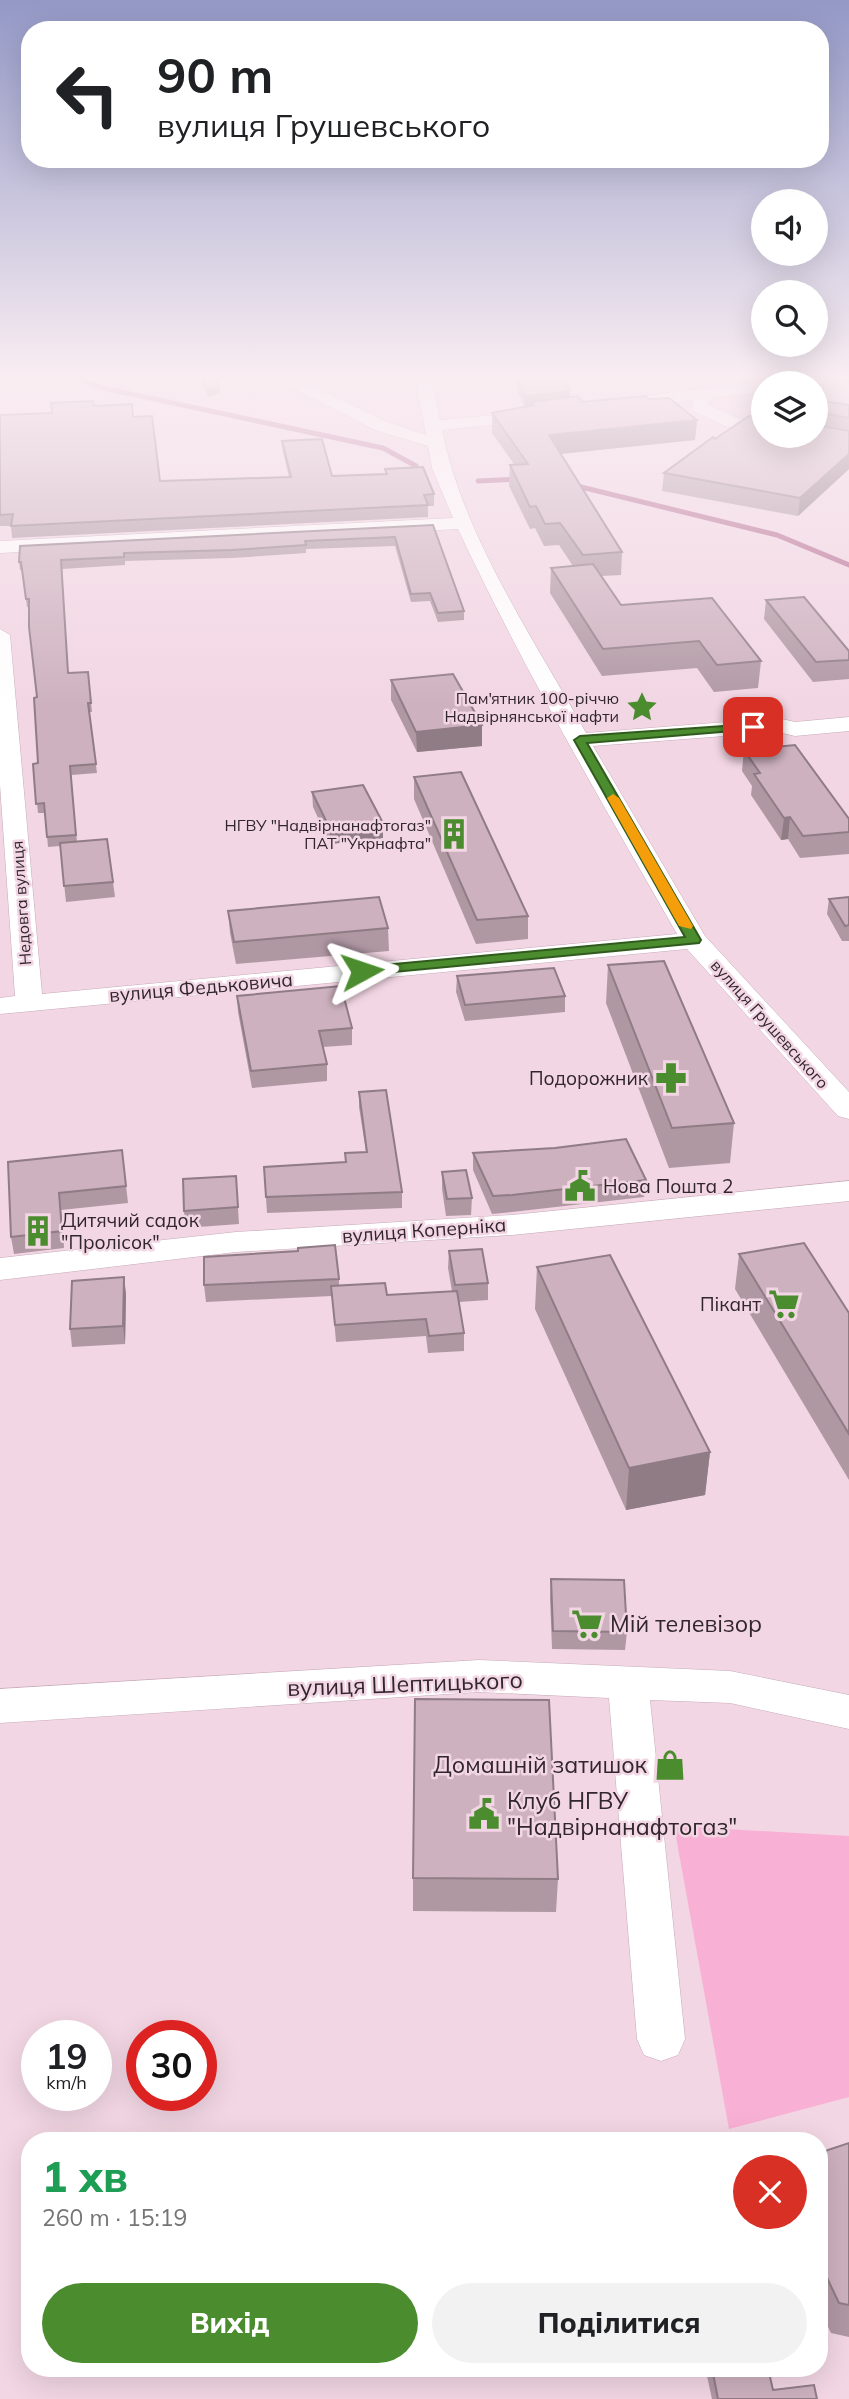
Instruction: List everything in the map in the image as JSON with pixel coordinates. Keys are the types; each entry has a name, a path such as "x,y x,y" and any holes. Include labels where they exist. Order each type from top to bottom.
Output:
{"street":[{"name":"вулиця Грушевського","path":"451,484 464,523 495,587 694,940 849,1110"},
{"path":"0,547 464,523"},
{"name":"Недовга вулиця","path":"0,635 29,1003"},
{"path":"778,725 791,717 849,712"},
{"path":"580,740 778,725 795,729 849,724"},
{"name":"вулиця Федьковича","path":"0,1006 694,940"},
{"name":"вулиця Коперніка","path":"0,1269 236,1242 512,1225 849,1191"},
{"name":"вулиця Шептицького","path":"0,1706 479,1676 730,1687 849,1712"},
{"path":"628,1683 661,2039"}],"shaded area":[{"path":"674,1826 849,1836 849,2097 729,2129"}],"building":[{"path":"0,484 430,484 434,494 424,495 428,505 11,526 13,514 0,515"},
{"path":"519,484 580,484 622,552 583,555 560,523 545,524 536,506 530,507"},
{"path":"724,484 816,484 800,498"},
{"path":"433,525 464,611 438,613 430,593 411,594 395,537 305,541 306,545 232,550 124,553 124,557 61,560 68,673 88,672 91,703 88,703 96,764 70,766 76,835 47,837 44,803 36,804 33,764 38,763 34,698 37,697 29,627 29,599 26,599 19,562 20,546"},
{"path":"593,564 621,605 712,598 761,661 717,665 699,641 603,649 551,568"},
{"path":"804,597 849,651 849,660 816,662 766,600"},
{"path":"453,674 482,725 416,732 391,680"},
{"path":"795,745 849,819 849,832 803,836 790,817 784,818 754,774 760,773 744,750"},
{"path":"461,772 528,916 477,920 414,777"},
{"path":"363,785 383,823 330,829 312,792"},
{"path":"107,839 113,882 64,886 60,843"},
{"path":"379,897 388,928 234,942 228,911"},
{"path":"849,897 849,925 845,926 829,899"},
{"path":"664,961 734,1123 672,1128 608,965"},
{"path":"554,968 565,996 465,1005 457,976"},
{"path":"341,986 352,1028 319,1031 327,1064 251,1071 237,996"},
{"path":"386,1090 402,1192 266,1197 264,1167 346,1162 345,1153 367,1152 359,1092"},
{"path":"626,1139 646,1180 493,1196 473,1153 555,1148"},
{"name":"Дитячий садок \"Пролісок\"","path":"122,1150 126,1186 59,1193 62,1231 11,1237 8,1162"},
{"path":"466,1170 472,1198 447,1199 442,1172"},
{"path":"236,1176 238,1207 184,1211 183,1179"},
{"path":"804,1243 849,1313 849,1434 739,1254"},
{"path":"335,1245 339,1279 204,1285 204,1257 298,1251 298,1248"},
{"path":"482,1249 488,1283 455,1285 449,1251"},
{"path":"610,1255 710,1452 629,1468 537,1267"},
{"path":"124,1277 123,1326 70,1329 72,1281"},
{"path":"385,1283 387,1295 457,1291 464,1333 429,1336 426,1319 335,1325 331,1286"},
{"name":"Мій телевізор","path":"551,1579 624,1580 627,1632 553,1631"},
{"path":"415,1699 549,1700 558,1879 413,1878"},
{"path":"849,2143 849,2305 839,2303 828,2280 828,2150"},
{"path":"714,2377 770,2377 773,2390 814,2385 817,2399 718,2399"}],"waterway":[{"path":"573,485 777,535 849,565"}],"slow traffic":[{"path":"613,798 686,926"}],"place":[{"name":"Пам'ятник 100-річчю Надвірнянської нафти","path":"642,707"},
{"name":"НГВУ \"Надвірнанафтогаз\" ПАТ \"Укрнафта\"","path":"454,834"},
{"name":"Подорожник","path":"671,1078"},
{"name":"Нова Пошта 2","path":"580,1186"},
{"name":"Дитячий садок \"Пролісок\"","path":"38,1231"},
{"name":"Пікант","path":"784,1304"},
{"name":"Мій телевізор","path":"587,1624"},
{"name":"Домашній затишок","path":"670,1765"},
{"name":"Клуб НГВУ \"Надвірнанафтогаз\"","path":"484,1814"}],"route":[{"path":"362,971 694,940 580,740 753,727"}]}
